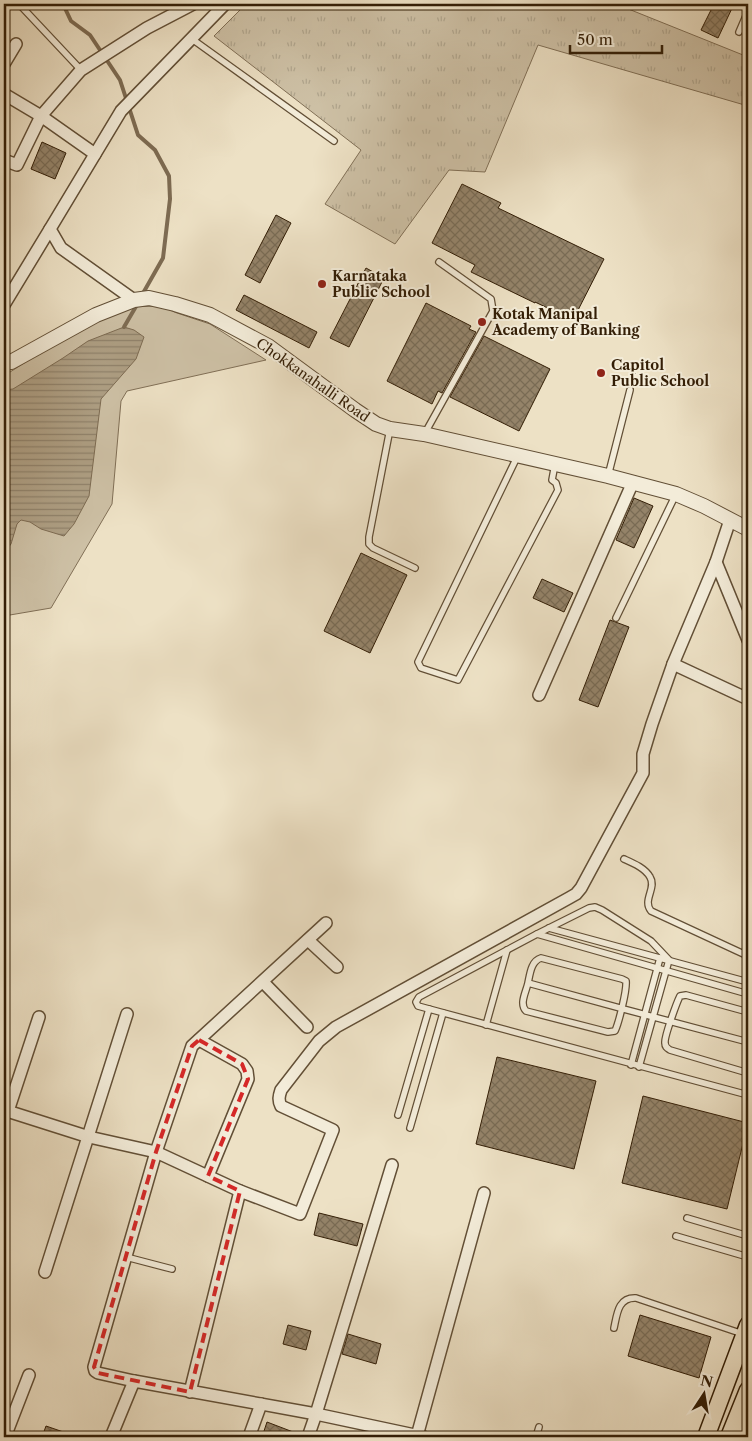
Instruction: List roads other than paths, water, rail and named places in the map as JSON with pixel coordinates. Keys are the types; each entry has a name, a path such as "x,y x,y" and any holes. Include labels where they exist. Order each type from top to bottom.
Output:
{"main road":[{"path":"706,1437 746,1330"},
{"path":"737,1429 748,1390"}],"street":[{"path":"4,160 17,165 41,116 81,70 147,28 193,4"},
{"path":"4,305 123,108 225,4"},
{"path":"4,64 16,44"},
{"path":"4,94 41,116 95,154"},
{"path":"50,230 61,248 134,300"},
{"name":"Chokkanahalli Road","path":"4,363 11,362 96,315 134,300 149,298 210,315 268,346 376,424 518,455 676,494 748,529"},
{"path":"539,695 633,482"},
{"path":"39,1016 6,1110 89,1137 156,1152 240,1191 300,1214 333,1130 281,1106 279,1094 319,1041 336,1027 569,898 581,888 643,773 643,754 646,742 673,664 716,562 730,520"},
{"path":"716,562 748,640"},
{"path":"673,664 748,699"},
{"path":"326,923 192,1046 156,1152 94,1367 95,1371 134,1381 316,1414 420,1436 484,1193"},
{"path":"308,940 337,967"},
{"path":"263,982 307,1027"},
{"path":"46,1272 127,1014"},
{"path":"199,1040 242,1064 247,1071 248,1079 208,1176"},
{"path":"308,1437 392,1165"},
{"path":"190,1392 240,1191"},
{"path":"5,1437 29,1375"},
{"path":"111,1437 134,1381"},
{"path":"249,1437 261,1404"}],"lane":[{"path":"19,4 81,70"},
{"path":"739,32 748,11"},
{"path":"191,38 334,141"},
{"path":"424,434 492,311 491,299 439,262"},
{"path":"608,476 630,390"},
{"path":"390,428 369,544 373,548 416,568"},
{"path":"518,455 418,662 421,668 458,680 558,490 556,483 552,480 555,464"},
{"path":"616,618 676,494"},
{"path":"624,859 641,868 652,879 648,903 651,911 748,956"},
{"path":"669,960 651,941 602,910 589,908 419,997 416,1002 418,1006 631,1065 748,1095"},
{"path":"549,928 748,982"},
{"path":"537,934 748,994"},
{"path":"486,1025 507,950"},
{"path":"541,958 622,978 626,981 627,986 615,1031 608,1032 524,1010 522,1005 528,983 533,963 536,959 541,958"},
{"path":"631,1065 660,958"},
{"path":"639,1067 669,960"},
{"path":"528,983 748,1042"},
{"path":"748,1012 686,995 680,996 664,1043 666,1048 670,1050 748,1072"},
{"path":"398,1115 429,1009"},
{"path":"410,1128 443,1013"},
{"path":"687,1218 748,1236"},
{"path":"676,1236 748,1257"},
{"path":"126,1257 172,1269"},
{"path":"614,1328 623,1301 629,1298 636,1298 746,1330"},
{"path":"536,1437 539,1427"}],"waterway":[{"path":"63,4 71,21 90,35 120,80 138,135 155,150 169,176 170,199 163,258 142,295"},
{"path":"124,327 138,303"}],"place":[{"name":"Karnataka Public School","path":"322,284"},
{"name":"Kotak Manipal Academy of Banking","path":"482,322"},
{"name":"Capitol Public School","path":"601,373"}]}
